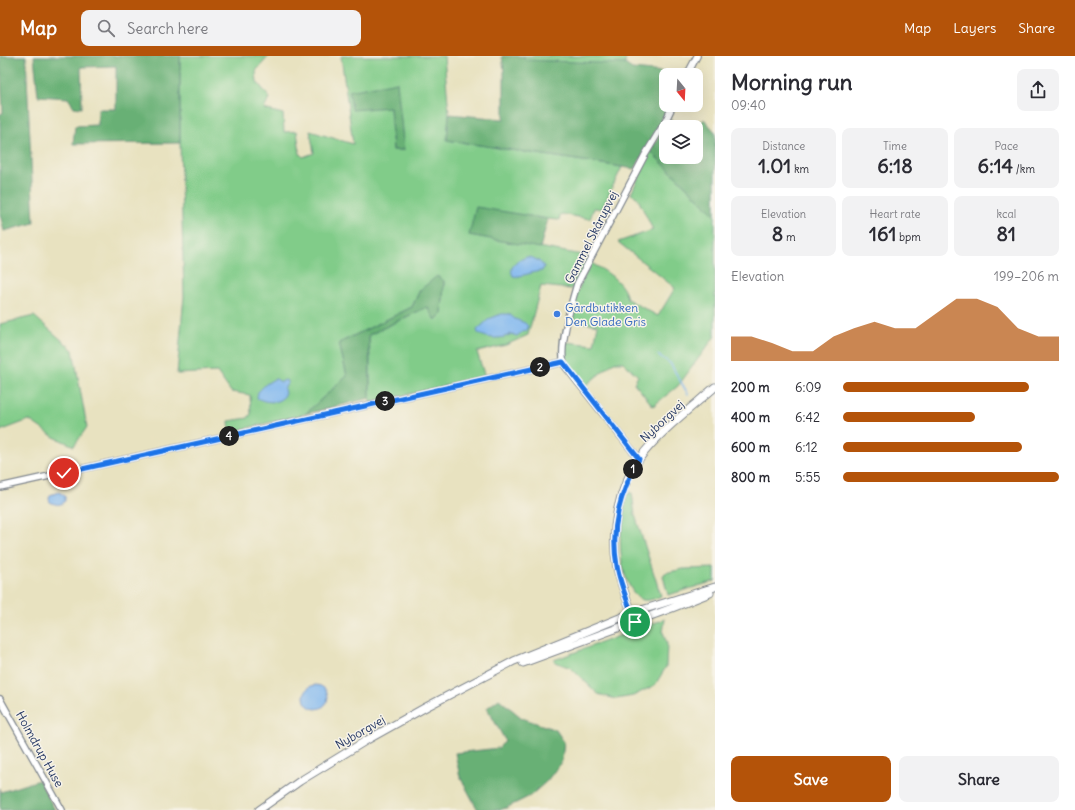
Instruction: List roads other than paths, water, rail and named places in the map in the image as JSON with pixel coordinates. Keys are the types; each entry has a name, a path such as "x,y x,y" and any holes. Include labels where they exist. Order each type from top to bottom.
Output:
{"main road":[{"name":"Nyborgvej","path":"478,680 534,658 569,647 635,622 617,567 614,535 619,503 624,488 639,459 664,433 715,387"},
{"path":"632,613 715,587"},
{"path":"635,622 715,590"},
{"name":"Nyborgvej","path":"259,810 300,781 367,740 426,707 520,659 632,613"}],"street":[{"path":"691,68 698,56"},
{"name":"Gammel Skårupvej","path":"563,362 562,353 571,303 577,284 669,112"},
{"path":"0,487 563,362 639,459"},
{"name":"Holmdrup Huse","path":"0,699 62,810"}],"water":[{"path":"526,257 539,261 544,267 542,271 513,276 512,269 515,264"},
{"path":"501,314 509,314 515,319 525,323 528,326 527,331 522,332 517,336 511,334 499,338 485,337 478,333 477,330 489,319"},
{"path":"274,379 281,382 285,380 288,381 284,388 285,395 279,400 272,402 257,398 258,392"},
{"path":"59,492 65,496 65,501 61,504 54,504 50,502 50,495"},
{"path":"316,685 324,689 328,697 324,705 316,709 308,705 304,697 308,689"}],"waterway":[{"path":"658,355 670,363 688,394"}],"place":[{"name":"Gårdbutikken Den Glade Gris","path":"557,314"}]}
